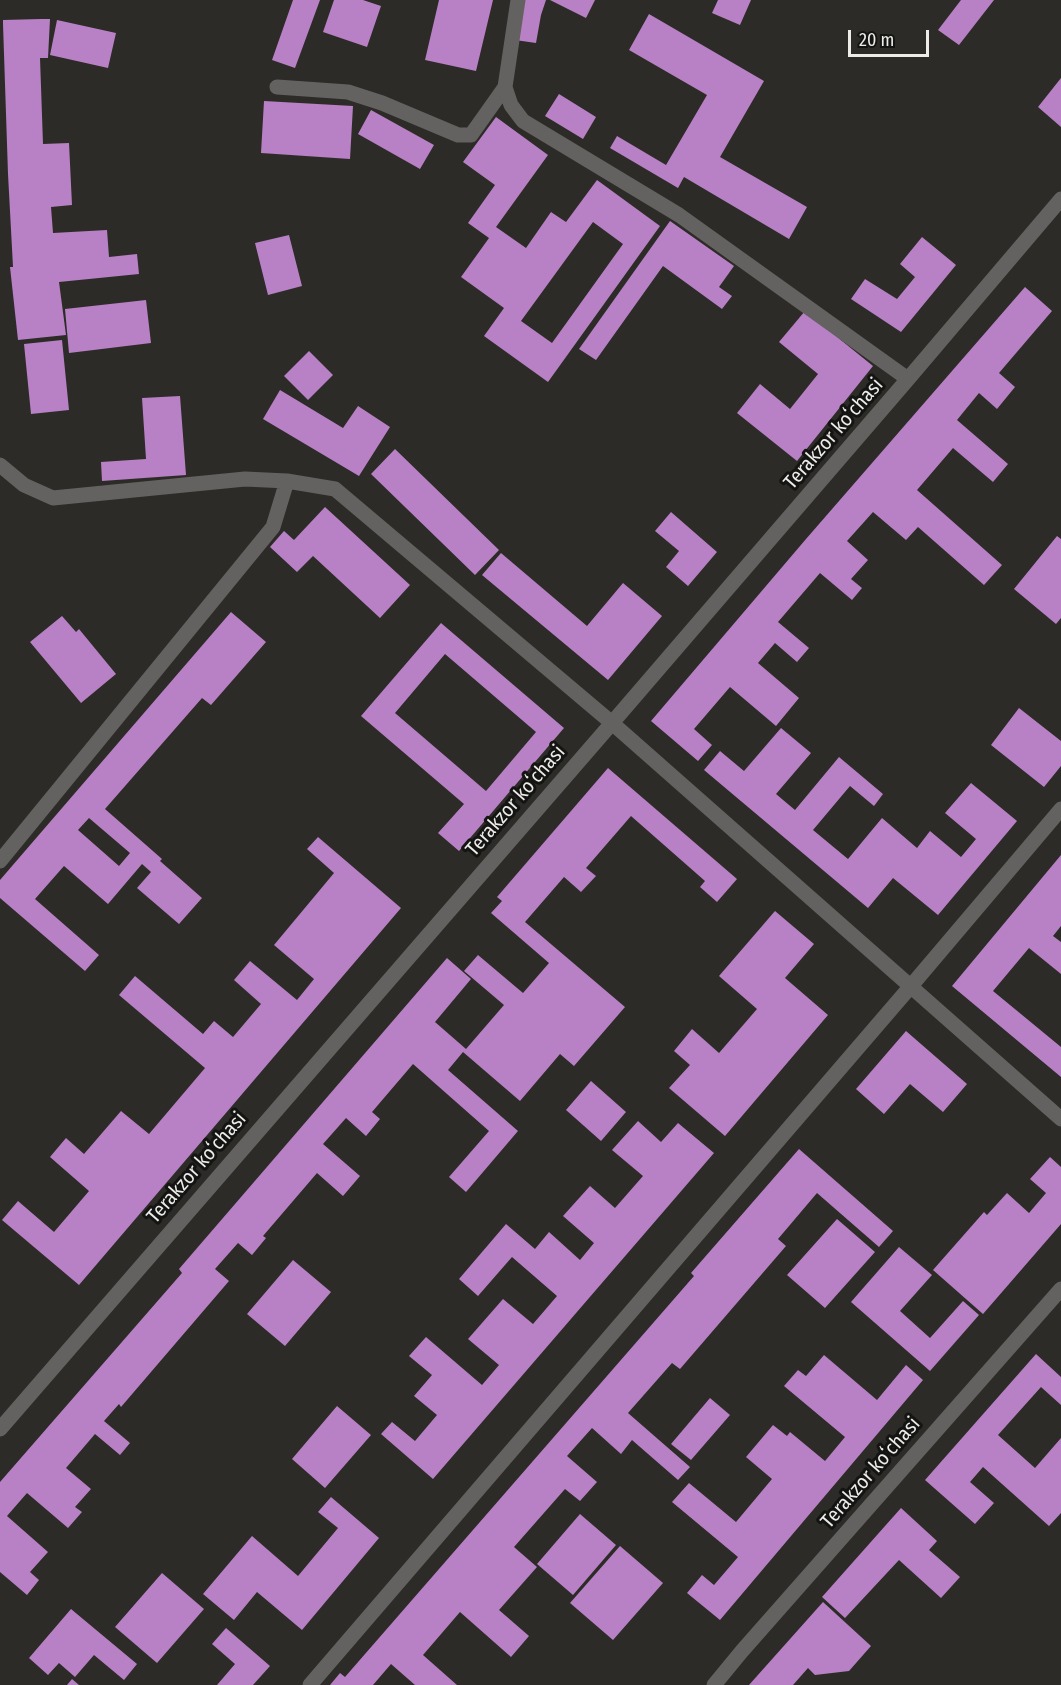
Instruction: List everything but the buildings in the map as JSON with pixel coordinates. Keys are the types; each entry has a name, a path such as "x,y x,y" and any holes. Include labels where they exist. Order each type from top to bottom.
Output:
{"street":[{"path":"277,87 348,92 382,103 458,135 471,135 505,87 518,0"},
{"path":"505,87 511,105 523,121 679,215 908,379"},
{"name":"Terakzor koʻchasi","path":"0,1429 612,723 1061,199"},
{"path":"0,465 24,485 53,498 245,480 287,481 335,489 612,723 1061,1119"},
{"path":"0,861 273,527 287,481"},
{"path":"310,1685 911,986 1061,808"},
{"name":"Terakzor koʻchasi","path":"714,1685 1061,1289"}]}
